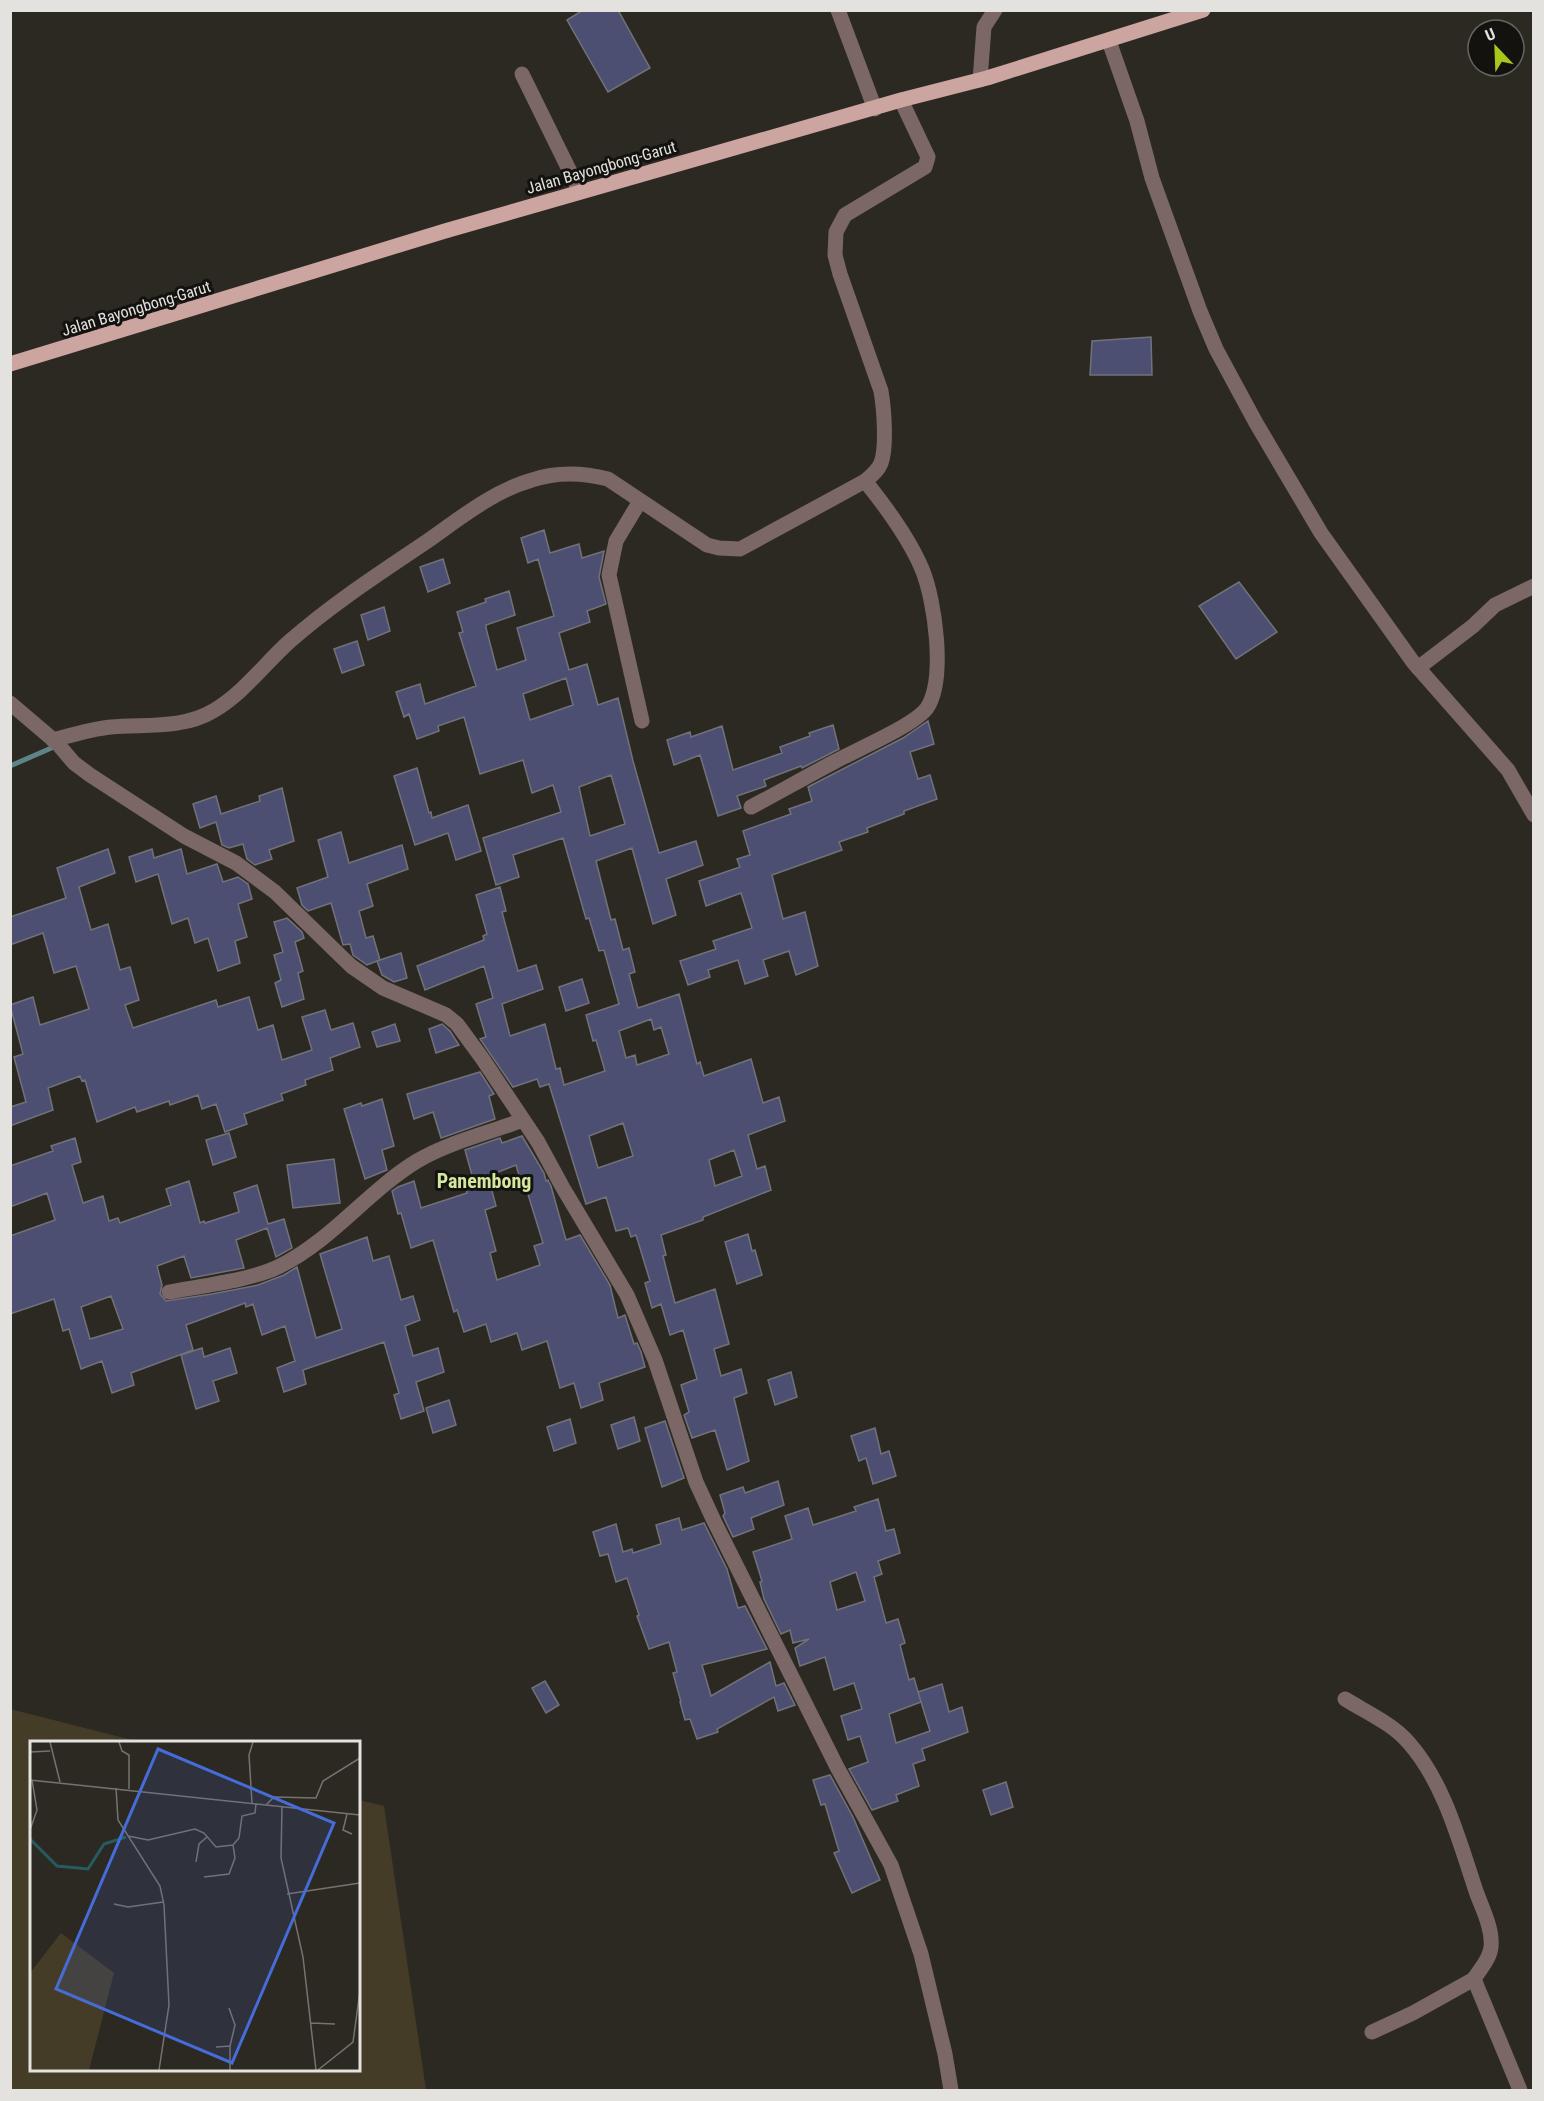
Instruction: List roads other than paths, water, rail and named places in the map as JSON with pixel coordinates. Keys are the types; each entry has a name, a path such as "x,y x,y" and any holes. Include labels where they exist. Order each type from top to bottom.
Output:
{"main road":[{"name":"Jalan Bayongbong-Garut","path":"10,364 445,231 901,100 983,79 1203,10"}],"street":[{"path":"838,10 875,109"},
{"path":"983,79 984,27 995,10"},
{"path":"1109,41 1137,121 1152,178 1200,311 1216,349 1256,423 1321,533 1418,668 1508,770 1533,815"},
{"path":"522,74 580,192"},
{"path":"55,742 109,727 179,723 214,711 228,701 291,640 328,611 488,500 531,480 552,475 596,476 608,479 639,502 707,545 740,549 870,488 881,463 885,410 881,391 840,274 835,255 836,232 845,215 925,167 928,157 901,100"},
{"path":"751,807 893,731 920,715 928,707 937,679 936,630 929,596 922,570 899,528 870,488"},
{"path":"639,502 616,540 609,575 642,721"},
{"path":"1418,668 1473,626 1495,605 1533,586"},
{"path":"10,703 55,742 74,763 184,836 236,863 275,892 351,966 383,988 446,1015 457,1024 483,1058 606,1258 637,1316 655,1360 696,1482 714,1521 837,1767 891,1865 921,1954 945,2054 951,2091"},
{"path":"169,1292 264,1273 280,1266 324,1235 417,1161 434,1152 523,1120"},
{"path":"1345,1699 1393,1729 1408,1743 1427,1767 1467,1864 1491,1940 1489,1956 1474,1979 1413,2013 1372,2032"},
{"path":"1474,1979 1520,2091"}],"waterway":[{"path":"10,766 56,746"}],"district":[{"name":"Panembong","path":"484,1181"}]}
